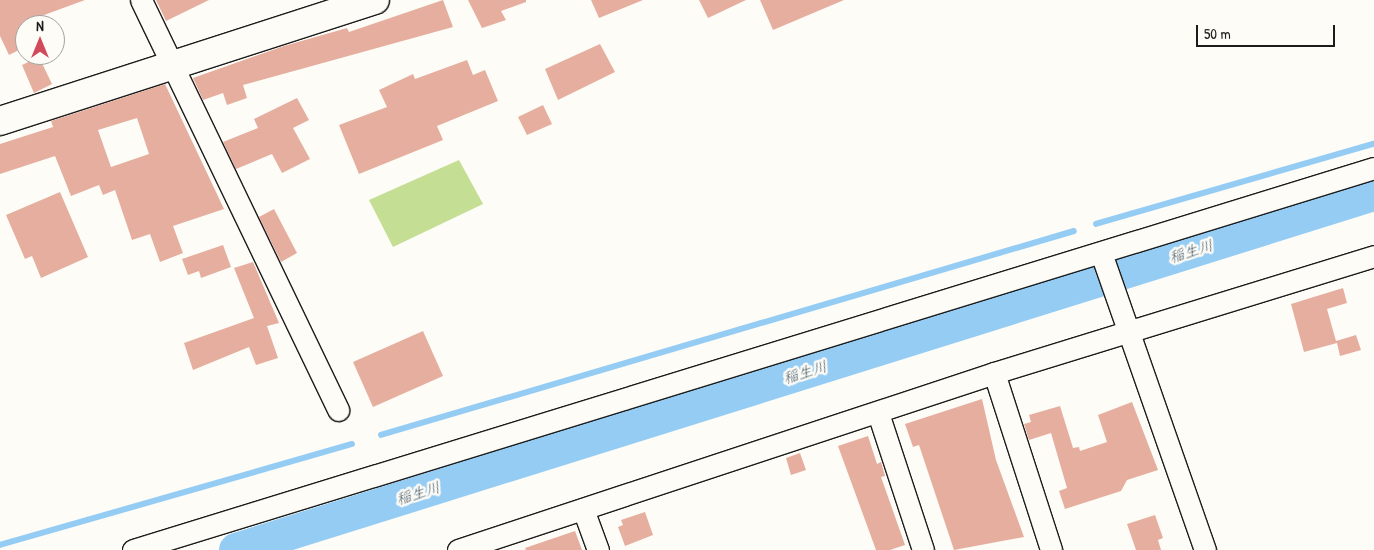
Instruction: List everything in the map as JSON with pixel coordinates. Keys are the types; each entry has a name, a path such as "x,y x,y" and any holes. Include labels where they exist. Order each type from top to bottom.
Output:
{"street":[{"path":"141,0 338,410"},
{"path":"0,121 375,0"},
{"path":"133,550 1103,258 1374,168"},
{"path":"458,550 1129,330 1374,256"},
{"path":"1103,258 1205,550"},
{"path":"994,374 1051,550"},
{"path":"878,413 923,550"},
{"path":"584,509 598,550"}],"green space":[{"path":"459,160 483,204 393,247 369,200"}],"building":[{"path":"0,0 85,0 44,15 15,15 15,52 9,55 0,36"},
{"path":"156,0 209,0 166,21"},
{"path":"443,0 453,27 243,85 247,98 227,105 223,93 203,100 193,78 284,46 347,28 349,32"},
{"path":"468,0 526,0 526,2 501,11 506,20 482,28"},
{"path":"591,0 643,0 599,18"},
{"path":"699,0 746,0 708,18"},
{"path":"760,0 844,0 773,30"},
{"path":"600,44 615,72 558,100 545,69"},
{"path":"467,60 473,75 485,70 498,101 437,126 443,140 359,174 339,125 387,107 379,90 413,74 415,79"},
{"path":"22,65 43,65 52,84 34,93"},
{"path":"165,84 224,209 173,226 183,253 160,262 150,234 132,240 115,190 103,195 99,185 71,196 55,156 0,174 0,144 53,127 51,121","holes":["137,118 149,154 111,167 98,130"]},
{"path":"297,98 309,120 293,128 310,159 282,173 272,154 236,169 223,142 258,128 254,119"},
{"path":"543,105 552,124 527,135 518,117"},
{"path":"60,192 88,257 41,278 32,256 25,259 6,215"},
{"path":"274,209 297,253 281,262 259,217"},
{"path":"223,245 231,267 201,278 199,271 188,275 182,259"},
{"path":"253,262 279,323 267,326 278,358 256,365 249,347 193,370 184,343 254,318 234,268"},
{"path":"1343,288 1347,303 1327,309 1336,341 1356,335 1361,350 1340,356 1337,343 1304,352 1291,304"},
{"path":"423,331 443,376 373,407 353,362"},
{"path":"982,399 996,460 1024,537 954,550 919,445 913,447 905,424"},
{"path":"1132,402 1158,470 1127,480 1121,491 1065,509 1059,491 1067,488 1051,433 1029,440 1024,424 1031,422 1029,415 1060,406 1073,448 1079,447 1080,451 1107,442 1098,415"},
{"path":"868,436 877,464 881,462 885,476 881,477 905,545 890,550 876,550 838,446"},
{"path":"800,453 806,470 791,475 786,458"},
{"path":"645,512 653,535 625,546 618,527 623,525 621,520"},
{"path":"1155,515 1163,538 1158,540 1161,550 1136,550 1127,524"},
{"path":"575,531 582,550 526,550 525,548"}],"waterway":[{"path":"1096,224 1374,144"},
{"name":"稲生川","path":"236,550 1374,194"},
{"path":"381,435 1074,231"},
{"path":"0,545 352,444"}]}
